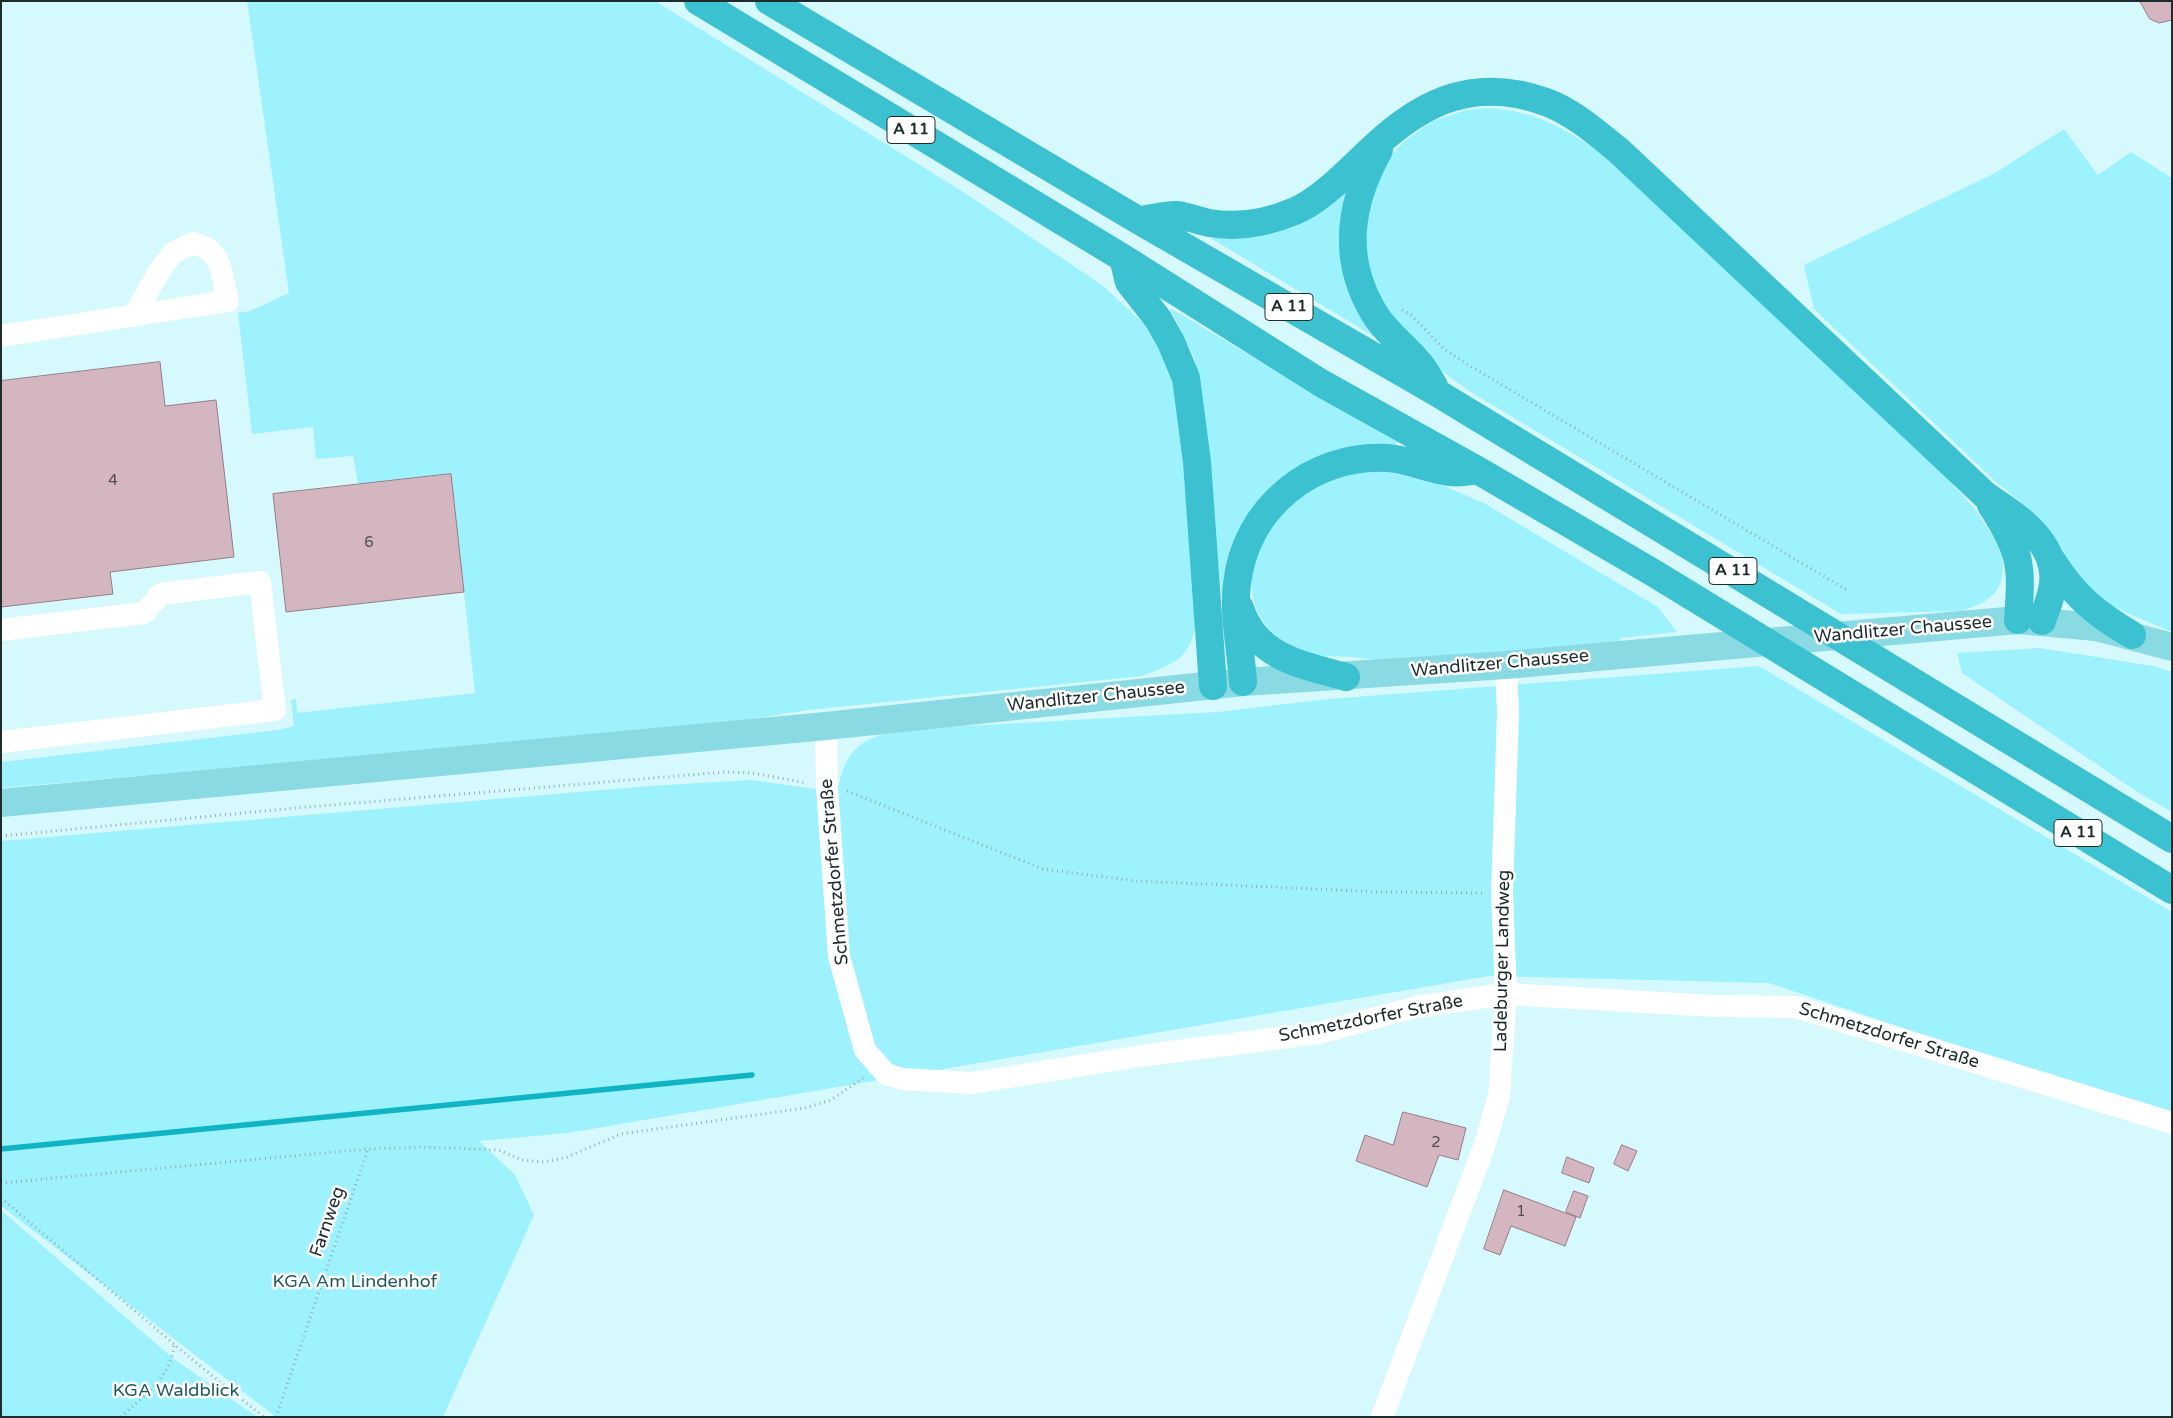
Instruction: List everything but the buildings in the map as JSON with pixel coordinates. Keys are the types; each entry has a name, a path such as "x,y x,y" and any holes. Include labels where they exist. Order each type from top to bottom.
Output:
{"highway":[{"name":"A 11","path":"698,1 1123,258 1321,383 1479,471 1652,572 2172,890"},
{"name":"A 11","path":"770,1 1138,220 1439,394 2172,839"},
{"path":"1138,220 1176,215 1210,223 1238,226 1272,220 1298,210 1320,195 1388,134 1424,107 1458,95 1491,91 1520,95 1548,102 1586,124 1619,150 1985,495 2018,517 2037,537 2074,592 2095,612 2132,635"},
{"path":"1388,134 1366,174 1356,202 1352,237 1354,264 1374,313 1394,338 1417,361 1439,394"},
{"path":"1123,258 1129,282 1158,319 1172,342 1186,378 1198,462 1213,686"},
{"path":"1243,682 1236,595 1242,558 1254,529 1275,499 1304,477 1340,462 1388,458 1450,472 1479,471"},
{"path":"1985,495 2016,548 2021,586 2030,621"},
{"path":"2030,621 2053,586 2054,573 2048,552"},
{"path":"1236,595 1248,624 1260,641 1274,654 1290,662 1346,677"}],"main road":[{"name":"Wandlitzer Chaussee","path":"1,803 826,726 1243,682 1346,677 1941,626 2030,621 2072,624 2132,635 2172,647"}],"street":[{"path":"1,336 228,301 217,256 207,248 193,243 173,252 160,270 135,314"},
{"path":"1,630 144,613 161,594 260,582 275,710 1,742"},
{"name":"Ladeburger Landweg","path":"1382,1417 1484,1147 1498,1096 1506,994 1502,893 1508,714 1506,664"},
{"name":"Schmetzdorfer Straße","path":"826,726 827,787 839,956 865,1050 886,1074 902,1079 972,1083 1147,1055 1319,1033 1416,1007 1506,994 1714,1006 1796,1007 2172,1124"}],"path":[{"path":"1366,297 1379,296 1411,315 1444,349 1467,364 1847,590"},
{"path":"1,836 725,772 752,773 844,789 1043,869 1136,881 1383,892 1502,893"},
{"path":"1,1183 368,1149 421,1147 499,1150 522,1160 544,1162 567,1157 621,1134 805,1108 831,1100 878,1067"},
{"name":"Farnweg","path":"276,1417 368,1149"},
{"path":"1,1198 264,1417"},
{"path":"121,1417 163,1378 173,1358 174,1344"}],"green space":[{"path":"247,1 655,1 965,193 1102,285 1153,332 1176,378 1196,618 1191,642 1186,651 1173,662 1142,676 808,710 700,727 1,788 1,762 278,730 294,726 291,700 296,699 297,713 475,693 451,474 358,484 353,456 316,459 313,427 252,434 238,313 250,311 289,293"},
{"path":"1488,108 1524,113 1540,118 1583,141 1612,162 1942,472 1974,508 1995,539 2002,555 2003,569 2001,582 1995,593 1984,602 1962,611 1841,614 1469,391 1429,362 1382,309 1364,262 1366,207 1387,159 1406,140 1433,121 1466,110"},
{"path":"2064,129 2098,175 2131,152 2172,178 2172,632 2116,608 2089,591 2072,568 2052,534 2037,517 1996,482 1814,309 1804,265 1995,173"},
{"path":"1351,181 1375,337 1212,239 1217,232"},
{"path":"1170,308 1398,442 1390,448 1275,486 1223,610 1203,416 1195,360"},
{"path":"1386,471 1444,486 1484,503 1658,607 1677,632 1620,638 1620,642 1414,661 1318,656 1307,653 1280,639 1262,620 1253,598 1252,574 1258,550 1270,527 1288,506 1319,484 1347,475"},
{"path":"2040,648 2153,666 2172,672 2172,812 2139,793 1962,673 1957,653"},
{"name":"KGA Am Lindenhof","path":"1759,666 2172,912 2172,1118 1769,983 1489,976 568,1133 479,1141 515,1175 534,1215 443,1417 276,1417 1,1206 1,841 649,786 751,780 837,792 844,767 855,750 871,739 895,730 1217,712 1329,699"},
{"name":"KGA Waldblick","path":"1,1210 174,1359 257,1417 1,1417"}],"waterway":[{"path":"1,1149 752,1075"}]}
